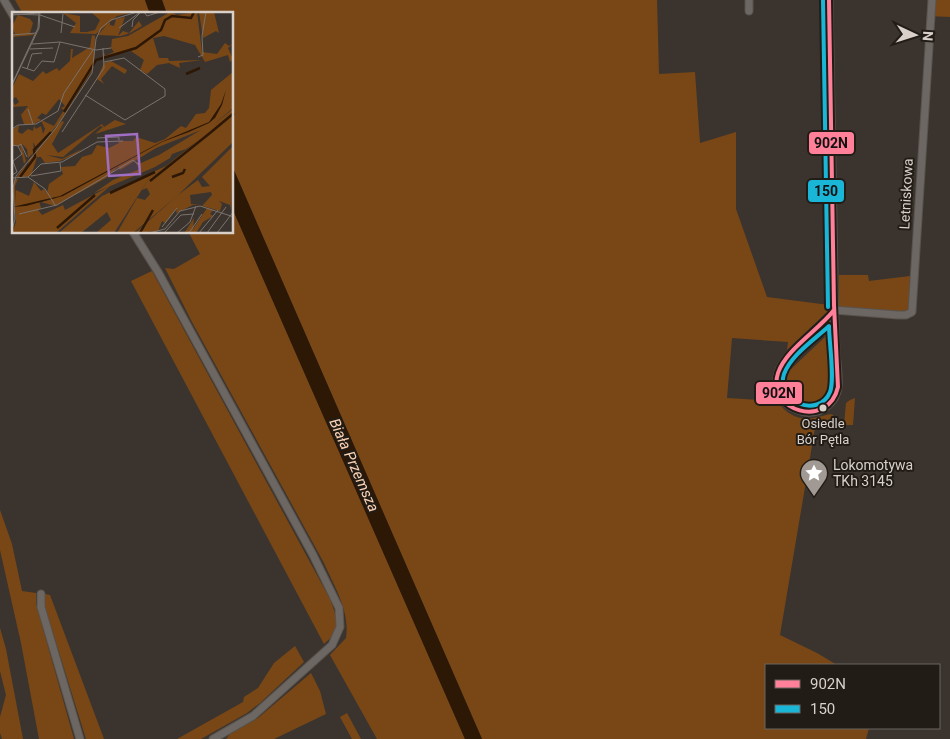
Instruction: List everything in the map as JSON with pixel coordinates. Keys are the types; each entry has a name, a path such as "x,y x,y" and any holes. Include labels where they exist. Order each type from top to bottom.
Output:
{"street":[{"path":"4,0 12,14"},
{"path":"749,0 749,11"},
{"path":"829,0 834,310 838,388 832,402 820,411 812,413 798,410 786,404 780,396 776,376 783,363 824,324 834,310"},
{"name":"Letniskowa","path":"834,310 898,315 906,315 912,312 932,0"},
{"path":"134,234 158,272 313,555 339,608 340,627 332,645 253,716 213,739"},
{"path":"41,594 41,607 80,739"}],"shaded area":[{"path":"15,0 145,0 149,12 22,12"},
{"path":"162,0 657,0 659,74 695,72 700,143 736,132 736,209 767,297 829,305 827,312 787,350 788,342 732,338 727,398 777,401 789,413 800,418 833,415 833,425 815,428 780,635 835,664 765,664 765,729 869,729 866,739 482,739 234,170 234,12 166,12"},
{"path":"929,0 950,0 950,17 928,16"},
{"path":"234,212 465,739 377,739 330,655 346,638 346,618 337,591 324,563 192,322 165,268 174,269 200,254 190,234 234,234"},
{"path":"152,271 330,599 336,617 336,627 333,635 324,644 131,281"},
{"path":"839,275 868,275 869,281 910,276 909,308 904,312 897,313 839,307"},
{"path":"827,328 831,331 832,389 826,399 818,405 808,406 799,404 790,399 784,390 783,380 786,367 791,369 825,337 823,332"},
{"path":"855,398 853,425 844,425 846,403"},
{"path":"0,510 12,544 22,591 36,593 36,604 74,739 39,739 21,643 0,550"},
{"path":"45,594 50,595 104,739 86,739 45,607"},
{"path":"0,628 6,649 23,739 2,739 0,733 0,717 6,695 0,671"},
{"path":"295,646 304,662 260,703 247,713 201,739 177,739 243,702 244,697 258,688 274,663"},
{"path":"311,673 320,691 326,714 274,739 226,739 230,734 258,718"},
{"path":"347,713 361,739 352,739 340,717"}],"water":[{"path":"145,0 162,0 166,12 149,12"},
{"name":"Biała Przemsza","path":"234,170 482,739 465,739 234,212"}],"transit line":[{"name":"150","path":"823,0 828,307"},
{"name":"902N","path":"829,0 834,305 838,387 832,400 823,408 811,411 800,410 789,405 781,397 777,386 778,373 782,364 795,348 834,310"},
{"name":"150","path":"829,326 832,370 830,392 817,405 808,406 800,404 786,392 783,384 784,374 797,354 829,326"}],"place":[{"name":"Osiedle Bór Pętla","path":"823,408"},
{"name":"Lokomotywa TKh 3145","path":"814,497"}]}
